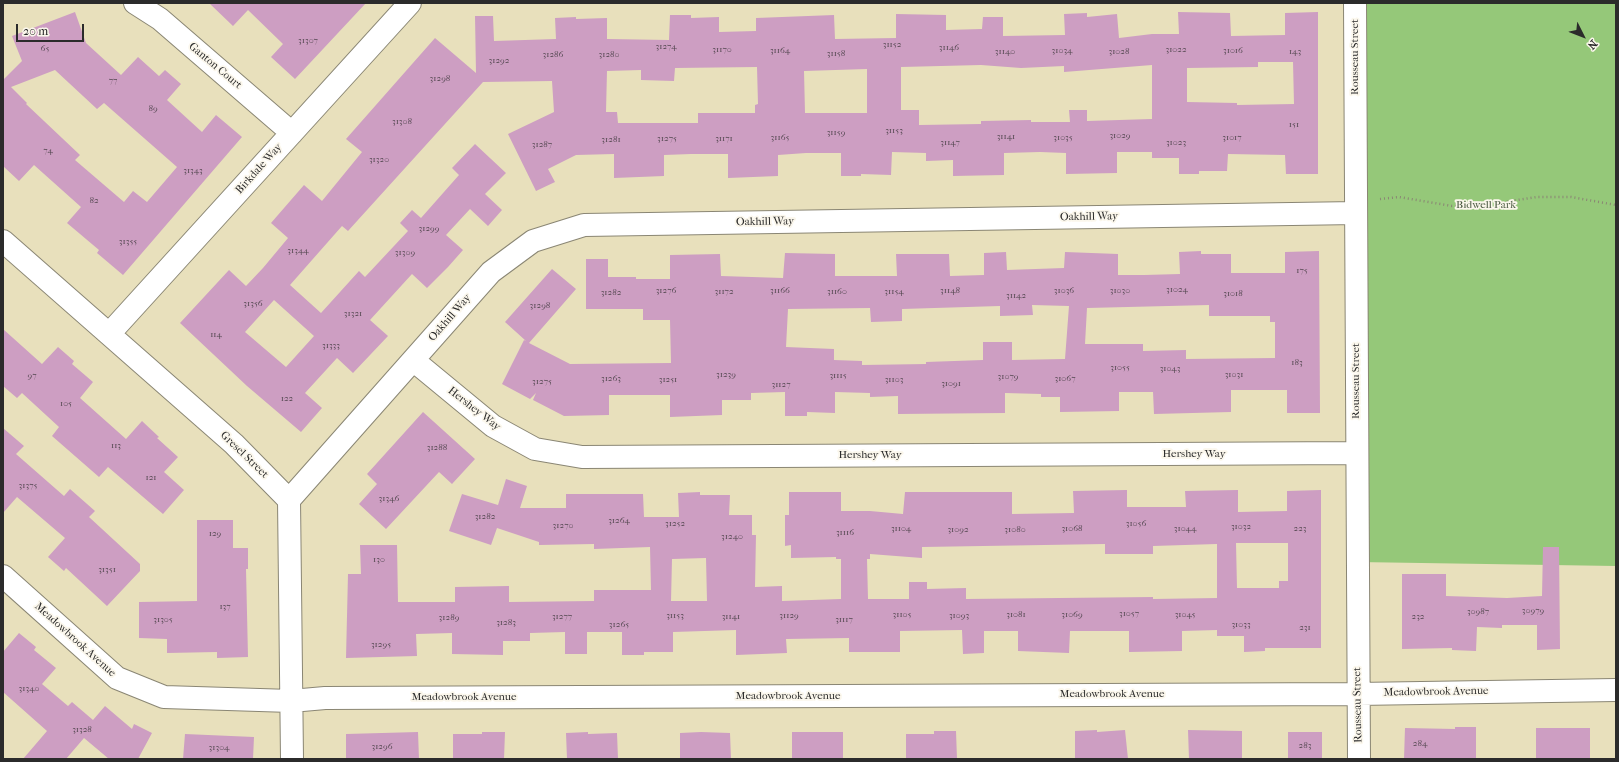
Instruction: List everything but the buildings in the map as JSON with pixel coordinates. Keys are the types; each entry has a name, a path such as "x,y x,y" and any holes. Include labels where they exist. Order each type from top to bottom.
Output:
{"street":[{"name":"Ganton Court","path":"135,3 160,19 292,133"},
{"name":"Birkdale Way","path":"109,334 410,3"},
{"name":"Rousseau Street","path":"1355,3 1357,694 1359,759"},
{"name":"Oakhill Way","path":"289,500 491,272 533,241 584,225 1356,213"},
{"name":"Gresel Street","path":"3,241 234,444 289,500"},
{"name":"Hershey Way","path":"413,360 493,426 534,449 582,457 1356,453"},
{"path":"289,500 292,759"},
{"name":"Meadowbrook Avenue","path":"3,576 117,678 164,697 291,701 325,698 1357,694 1616,690"}],"path":[{"path":"1380,199 1400,197 1458,206 1478,206 1537,197 1572,198 1616,205"}],"green space":[{"name":"Bidwell Park","path":"1355,3 1616,3 1616,566 1357,562"}]}
